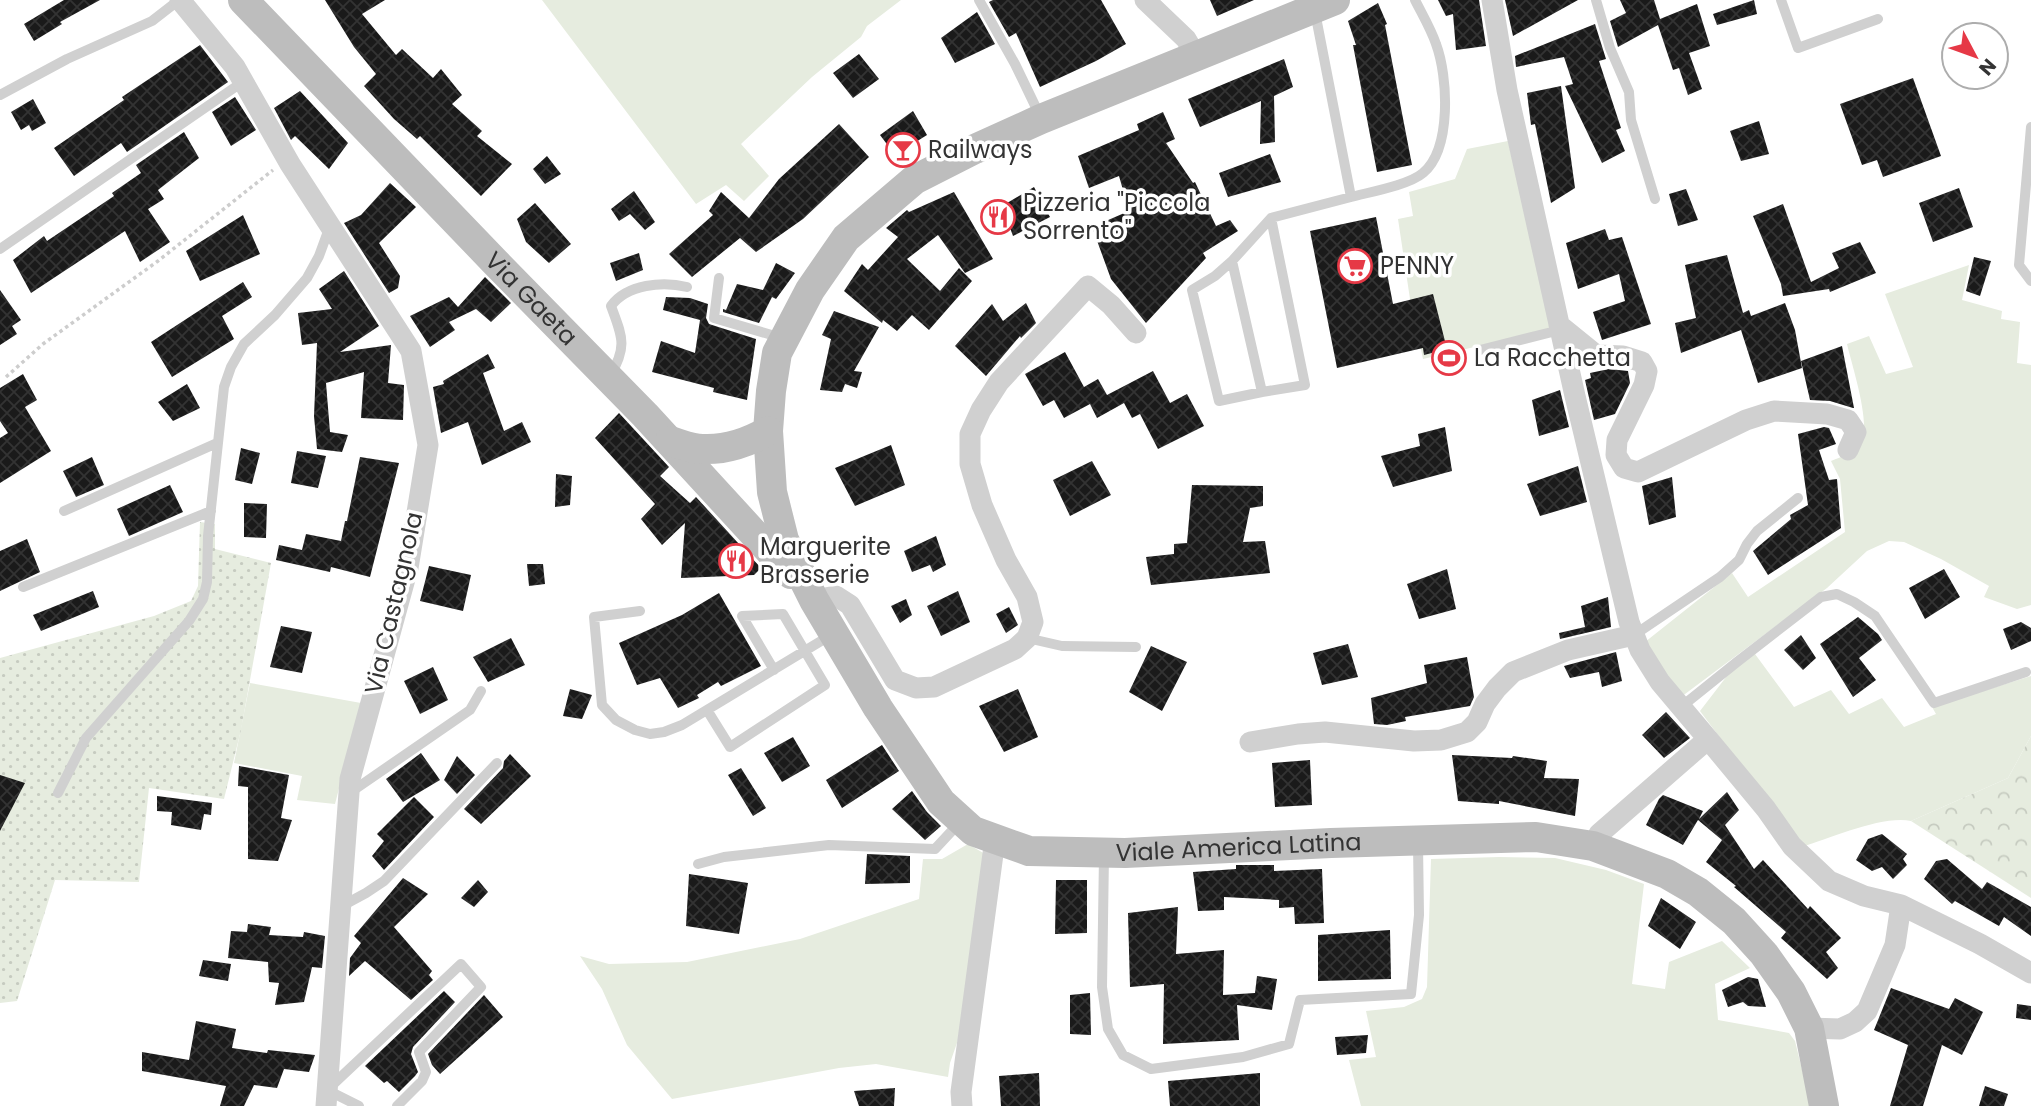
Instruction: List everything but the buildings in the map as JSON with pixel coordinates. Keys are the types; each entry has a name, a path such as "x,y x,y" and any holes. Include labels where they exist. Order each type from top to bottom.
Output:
{"main road":[{"name":"Via Gaeta","path":"243,0 670,441 814,600"},
{"name":"Viale America Latina","path":"1320,3 1041,119 914,180 846,238 810,290 777,353 768,431 772,492 784,540 814,600 878,708 941,803 974,831 1029,851 1104,853 1536,837 1593,846 1667,874 1698,892 1734,921 1764,954 1791,992 1809,1028 1824,1106"},
{"path":"670,441 703,449 718,448 752,440 768,431"},
{"path":"725,501 742,508 751,508 772,492"}],"street":[{"name":"Via Castagnola","path":"179,0 235,67 285,154 411,351 428,445 408,568 350,779 326,1098"},
{"path":"1145,0 1186,39 1196,56"},
{"path":"1492,0 1507,90 1560,328 1626,608 1640,650 1660,682 1766,809 1791,846 1829,881 1864,896 1901,905 2031,973"},
{"path":"814,600 836,596 850,605 895,680 916,688 934,687 1015,649 1027,638 1033,622 1027,597 1006,560 982,505 970,464 970,434 999,382 1087,286 1111,304 1136,333"},
{"path":"1560,328 1596,355 1623,356 1642,362 1647,372 1644,385 1617,440 1616,455 1624,468 1638,472 1746,420 1774,411 1827,414 1848,420 1856,432 1848,450"},
{"path":"1250,742 1298,734 1325,733 1414,741 1441,740 1467,732 1497,688 1513,672 1568,650 1634,635"},
{"path":"1593,846 1600,834 1708,739"},
{"path":"962,1106 961,1092 996,839"},
{"path":"1809,1028 1840,1029 1855,1022 1867,1011 1895,945 1901,905"}],"lane":[{"path":"0,95 58,64 152,21 179,0"},
{"path":"979,0 1015,64 1041,119"},
{"path":"1271,218 1305,385 1219,401 1192,290 1215,276 1232,261 1271,218 1412,180 1430,166 1439,146 1443,125 1444,73 1436,43 1415,0"},
{"path":"1596,0 1610,48 1629,92 1631,120 1655,200"},
{"path":"1781,0 1798,48 1878,19"},
{"path":"1320,3 1351,197"},
{"path":"0,249 244,81"},
{"path":"2031,127 2019,265 2031,281"},
{"path":"58,793 86,738 189,621 203,599 207,582 208,536 224,387 244,344 275,315 307,278 330,226"},
{"path":"1232,261 1262,393"},
{"path":"719,278 714,318 785,338"},
{"path":"609,378 620,360 623,347 620,329 611,306 616,298 627,291 652,285 687,287"},
{"path":"1480,350 1560,328"},
{"path":"64,511 217,443"},
{"path":"1634,635 1720,577 1740,560 1757,531 1798,498"},
{"path":"23,587 211,512"},
{"path":"1681,707 1821,597 1837,594 1875,616 1934,703 2026,672"},
{"path":"640,611 594,618 602,705 616,720 650,734 682,725 834,633"},
{"path":"707,710 730,747 825,685 783,614 743,616 774,670"},
{"path":"1027,638 1062,646 1136,647"},
{"path":"348,794 470,710 481,691"},
{"path":"339,907 384,881 497,763"},
{"path":"698,864 724,857 829,845 935,849 961,820"},
{"path":"1104,853 1102,987 1108,1029 1123,1055 1151,1069 1243,1057 1289,1044 1300,1000 1411,994 1419,915 1418,841"},
{"path":"326,1098 461,964 481,986 419,1052 426,1072 422,1081 397,1106"},
{"path":"326,1098 359,1106"}],"path":[{"path":"6,377 43,344 148,268 272,171 285,154"}],"green space":[{"path":"542,0 901,0 867,26 861,37 812,77 741,144 769,176 744,201 726,185 696,204"},
{"path":"1508,141 1552,329 1423,359 1410,299 1398,219 1413,216 1409,192 1455,179 1467,149"},
{"path":"1969,265 1962,300 2002,311 2001,319 2020,322 2017,363 2031,365 2031,605 2017,609 1984,597 1989,586 1904,542 1889,541 1867,551 1827,588 1681,697 1645,642 1732,573 1748,597 1845,532 1840,479 1831,461 1860,446 1864,426 1860,396 1847,344 1869,336 1886,374 1913,367 1885,294"},
{"path":"200,522 215,524 215,549 271,563 241,730 224,799 149,788 139,882 55,880 17,1001 0,1003 0,658 154,616 191,601 198,586"},
{"path":"1755,654 1794,707 1831,690 1849,714 1882,698 1904,727 1936,714 1932,707 2031,676 2031,736 2008,778 1911,821 1872,824 1802,847 1700,711 1730,672"},
{"path":"250,683 361,703 335,804 297,800 302,776 234,763"},
{"path":"2031,736 2031,898 1911,821 2008,778"},
{"path":"968,844 985,854 958,1040 948,1077 876,1064 839,1068 672,1099 627,1045 602,989 580,956 609,964 687,962 800,939 919,899 923,859 942,859"},
{"path":"1555,858 1606,870 1644,884 1632,984 1665,989 1669,962 1722,941 1750,968 1715,984 1718,1020 1789,1033 1795,1041 1811,1106 1361,1106 1349,1060 1376,1057 1366,1011 1404,1007 1422,999 1427,987 1431,859"}],"place":[{"name":"Railways","path":"903,150"},
{"name":"Pizzeria \"Piccola Sorrento\"","path":"998,217"},
{"name":"PENNY","path":"1355,266"},
{"name":"La Racchetta","path":"1449,358"},
{"name":"Marguerite Brasserie","path":"736,561"}]}
